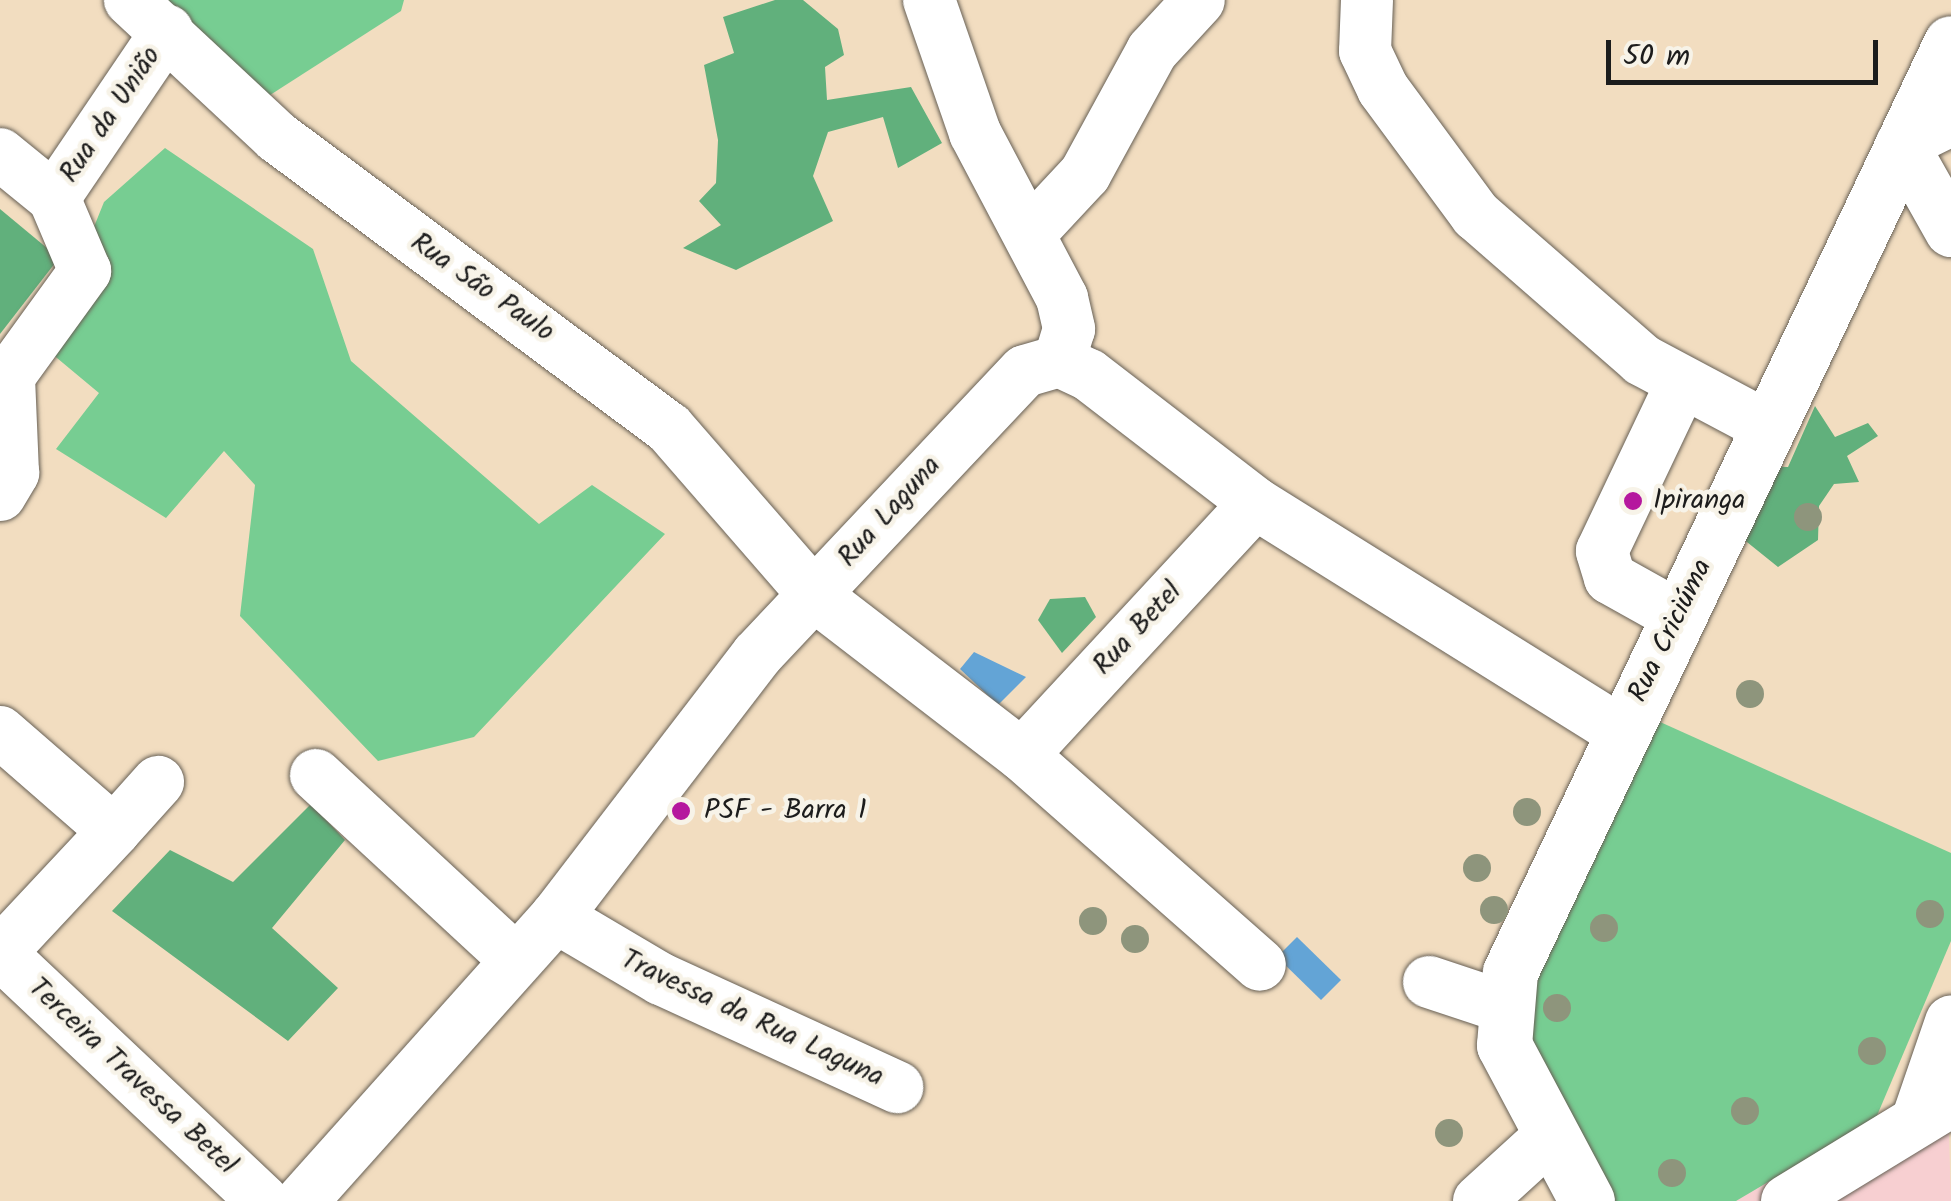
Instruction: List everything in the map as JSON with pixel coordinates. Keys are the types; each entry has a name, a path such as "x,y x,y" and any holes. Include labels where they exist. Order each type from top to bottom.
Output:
{"main road":[{"name":"Rua Criciúma","path":"1501,1006 1622,732 1951,42"},
{"path":"1501,1006 1517,1083 1587,1201"}],"street":[{"path":"929,0 975,133 1028,234 1070,329 1059,361 1256,503 1622,732"},
{"path":"1028,234 1085,174 1152,52 1199,0"},
{"path":"1367,0 1364,52 1426,154 1571,302 1681,385 1768,427"},
{"name":"Rua da União","path":"54,198 149,16"},
{"name":"Rua São Paulo","path":"149,16 277,137 670,428 814,595"},
{"path":"1951,120 1902,144 1951,230"},
{"name":"Rua da União","path":"0,154 54,198 86,270 9,376 13,474 0,496"},
{"name":"Rua Laguna","path":"302,1201 515,959 556,918 669,764 814,595 995,397 1026,371 1059,361"},
{"path":"1678,616 1610,578 1602,551 1681,385"},
{"name":"Rua Betel","path":"1022,755 1256,503"},
{"path":"814,595 1022,755 1260,965"},
{"path":"0,732 114,831"},
{"path":"316,775 515,959"},
{"path":"0,953 158,782"},
{"name":"Travessa da Rua Laguna","path":"556,918 661,980 897,1087"},
{"name":"Terceira Travessa Betel","path":"0,953 263,1201"},
{"path":"1429,982 1501,1006"},
{"path":"1787,1201 1935,1110 1951,1022"},
{"path":"1479,1201 1549,1136"}],"shaded area":[{"path":"1947,1075 1951,1201 1735,1201"}],"green space":[{"path":"154,0 404,0 401,11 267,97"},
{"path":"775,0 803,0 838,29 844,55 825,67 827,100 911,87 942,143 898,168 883,117 828,132 813,176 833,221 736,270 683,248 721,225 699,201 716,183 718,140 704,65 734,53 723,17"},
{"path":"165,148 313,249 351,361 539,524 592,485 665,534 474,737 378,761 240,616 255,485 224,451 166,518 56,449 99,393 45,348 104,202"},
{"path":"0,209 59,258 0,334"},
{"path":"1815,406 1835,437 1868,423 1878,436 1847,456 1859,482 1834,484 1819,506 1818,540 1778,567 1732,530 1758,466 1788,467"},
{"path":"1085,597 1096,617 1062,653 1038,620 1050,599"},
{"path":"1618,703 1951,853 1951,941 1876,1118 1736,1201 1578,1201 1498,964"},
{"path":"311,804 345,840 272,928 338,988 288,1041 112,911 170,850 233,882"}],"water":[{"path":"974,652 1026,677 998,705 960,669"},
{"path":"1297,937 1341,980 1321,1000 1277,957"}],"place":[{"name":"Ipiranga","path":"1633,501"},
{"name":"PSF - Barra 1","path":"681,811"}]}
